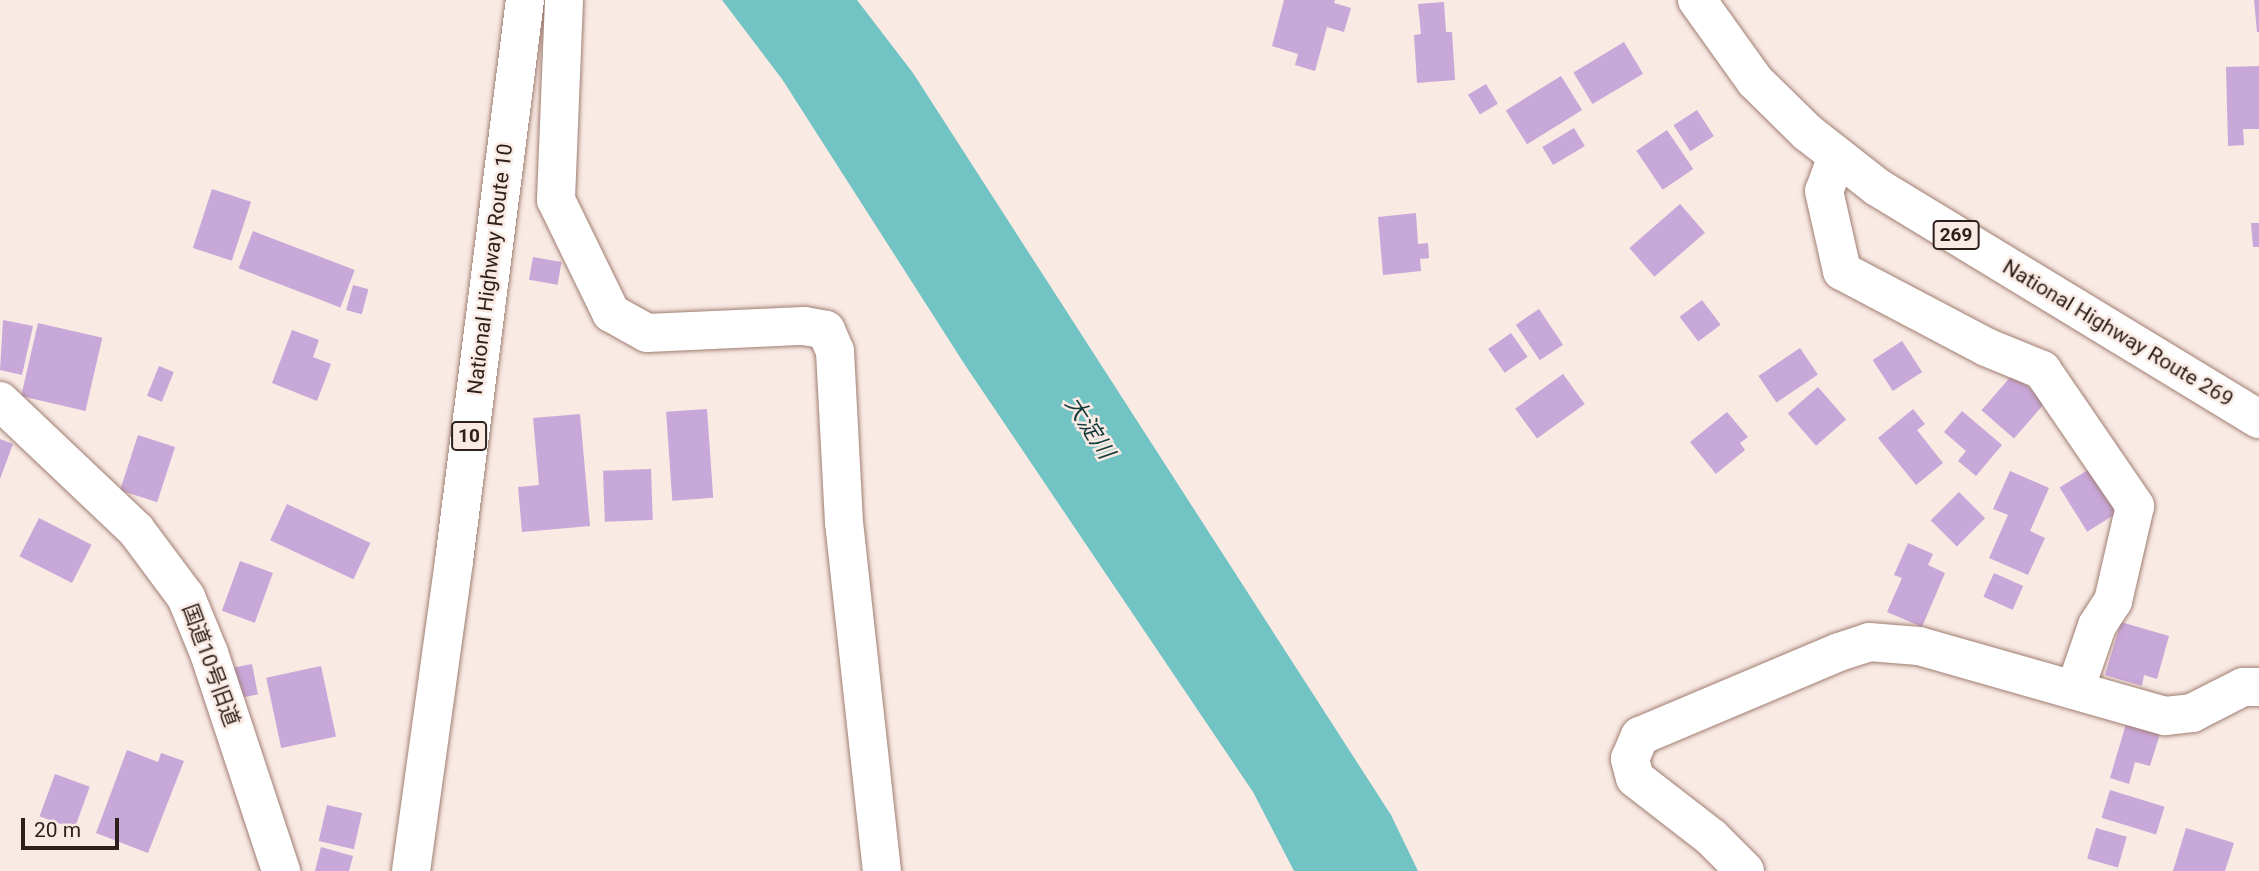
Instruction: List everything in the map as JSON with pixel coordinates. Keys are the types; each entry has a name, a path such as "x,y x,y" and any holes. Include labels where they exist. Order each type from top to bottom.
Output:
{"main road":[{"name":"National Highway Route 10","path":"411,871 454,561 525,0"},
{"path":"564,0 556,200 611,313 647,333 804,326 826,330 835,351 844,522 882,871"},
{"name":"National Highway Route 269","path":"1697,0 1755,81 1808,133 1877,187 2259,419"},
{"path":"1837,156 1824,191 1842,271 1986,347 2042,370 2135,506 2113,601 2097,626 2075,690"},
{"name":"国道10号旧道","path":"0,401 136,530 186,597 209,653 281,871"},
{"path":"1745,871 1711,837 1635,778 1630,759 1640,736 1869,642 1919,646 2165,716 2192,713 2244,687 2259,687"}],"water":[{"name":"大淀川","path":"722,0 857,0 913,73 1391,815 1418,871 1294,871 1253,792 965,365 782,79"}],"building":[{"path":"1284,0 1335,0 1334,3 1351,8 1344,32 1327,27 1315,71 1295,65 1298,54 1272,46"},
{"path":"2254,0 2259,0 2259,32 2257,32"},
{"path":"1444,2 1446,32 1452,32 1455,80 1417,83 1414,35 1421,34 1418,4"},
{"path":"1624,42 1643,74 1592,104 1573,72"},
{"path":"2259,66 2259,129 2243,129 2244,145 2228,146 2226,67"},
{"path":"1561,76 1582,110 1527,144 1506,110"},
{"path":"1486,84 1498,104 1480,115 1468,95"},
{"path":"1697,110 1714,136 1690,151 1674,125"},
{"path":"1574,128 1585,146 1553,165 1542,147"},
{"path":"1667,130 1693,169 1663,190 1636,151"},
{"path":"212,189 251,202 232,261 193,248"},
{"path":"1680,204 1705,233 1654,277 1629,248"},
{"path":"1416,213 1418,244 1428,243 1429,258 1420,259 1421,271 1383,275 1378,217"},
{"path":"2251,223 2259,223 2259,247 2253,247"},
{"path":"253,231 355,270 340,307 239,268"},
{"path":"533,257 562,262 558,285 529,280"},
{"path":"353,285 368,289 362,314 346,310"},
{"path":"1702,300 1721,325 1698,342 1680,317"},
{"path":"1539,309 1563,345 1540,360 1516,325"},
{"path":"3,320 33,326 22,375 0,370"},
{"path":"38,323 102,338 85,411 21,396"},
{"path":"292,330 319,340 313,357 331,364 317,401 272,383"},
{"path":"1511,333 1528,357 1505,373 1488,349"},
{"path":"1902,341 1922,372 1893,391 1873,360"},
{"path":"1800,348 1818,375 1776,402 1759,376"},
{"path":"159,366 174,372 162,402 147,396"},
{"path":"1563,374 1585,404 1537,439 1515,409"},
{"path":"2013,374 2045,402 2014,438 1982,410"},
{"path":"1818,387 1846,419 1816,446 1788,413"},
{"path":"707,409 713,498 672,501 666,412"},
{"path":"1913,409 1925,424 1917,430 1943,463 1916,485 1878,438"},
{"path":"1962,411 2002,445 1976,476 1958,461 1966,451 1944,432"},
{"path":"1727,412 1748,437 1740,443 1745,450 1716,474 1690,442"},
{"path":"580,414 590,526 522,532 518,487 539,485 533,418"},
{"path":"138,435 175,447 157,502 120,490"},
{"path":"0,439 13,444 0,479"},
{"path":"2091,468 2119,512 2087,532 2060,488"},
{"path":"651,469 653,520 605,522 603,471"},
{"path":"2010,471 2049,488 2030,531 2045,538 2028,575 1989,558 2008,515 1993,509"},
{"path":"1959,492 1985,518 1957,546 1931,520"},
{"path":"287,504 370,543 353,579 270,540"},
{"path":"39,518 92,545 72,583 19,556"},
{"path":"1908,543 1933,554 1928,565 1945,573 1922,627 1887,612 1902,578 1894,575"},
{"path":"240,561 273,573 255,623 222,611"},
{"path":"1994,573 2023,586 2013,610 1983,597"},
{"path":"2121,622 2169,636 2157,679 2144,675 2142,686 2105,675"},
{"path":"252,664 258,694 237,698 231,668"},
{"path":"321,666 336,736 281,748 266,678"},
{"path":"2128,717 2162,727 2150,766 2135,762 2129,784 2110,778"},
{"path":"127,750 158,762 161,753 184,761 148,853 96,833"},
{"path":"55,774 90,787 74,829 40,816"},
{"path":"2110,790 2165,807 2156,834 2102,818"},
{"path":"327,805 362,813 354,849 319,841"},
{"path":"2096,828 2127,837 2118,868 2087,859"},
{"path":"2186,828 2234,843 2225,871 2173,871"},
{"path":"321,847 353,856 349,871 315,871"}]}
